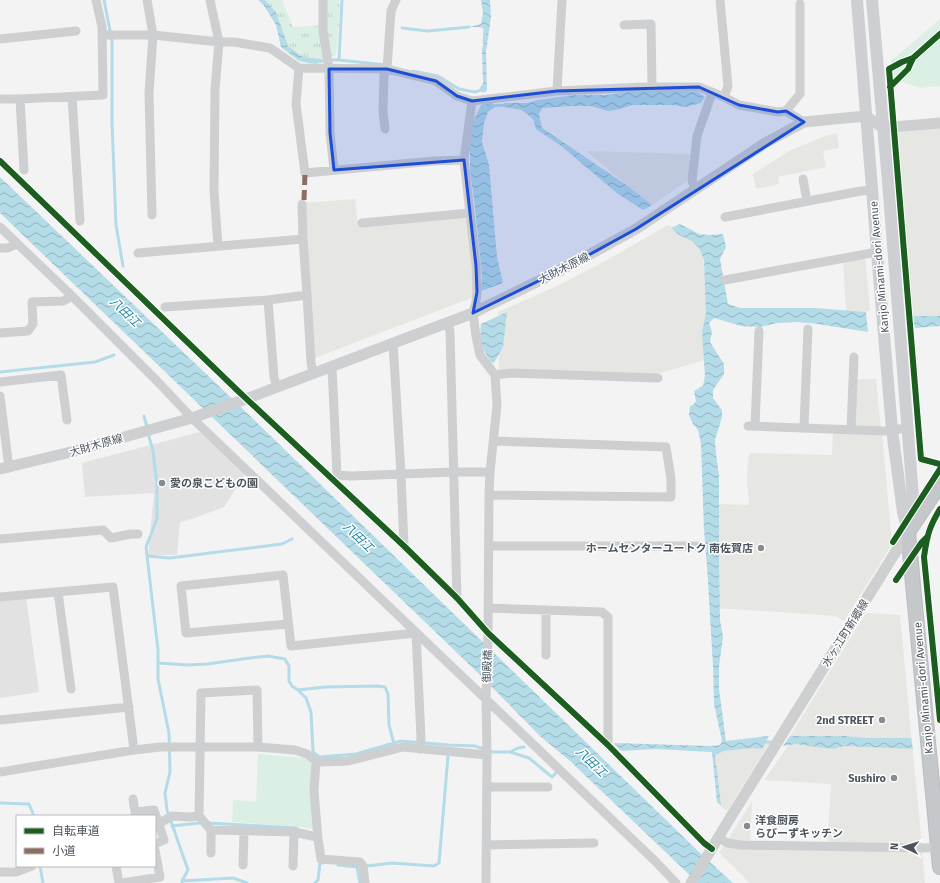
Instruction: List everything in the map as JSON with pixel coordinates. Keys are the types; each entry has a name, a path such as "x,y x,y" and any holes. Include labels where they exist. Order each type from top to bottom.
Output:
{"highway":[{"path":"908,532 940,484"},
{"name":"Kanjo Minami-dori Avenue","path":"908,532 940,867"}],"main road":[{"name":"Kanjo Minami-dori Avenue","path":"857,0 892,430 903,512 908,532"},
{"name":"Kanjo Minami-dori Avenue","path":"872,0 913,497 908,532"}],"street":[{"path":"0,99 103,95 103,35 96,0"},
{"path":"147,0 153,35 149,93 152,215"},
{"path":"210,0 219,42 215,89 214,191 218,246"},
{"path":"323,0 323,31 329,69 330,133 334,170"},
{"path":"385,129 383,111 384,75 387,65 391,11 396,0"},
{"path":"557,91 562,0"},
{"path":"720,0 728,86 724,97"},
{"path":"786,111 800,94 800,4"},
{"path":"624,25 651,24 652,87"},
{"path":"0,40 76,30"},
{"path":"103,35 153,35 219,42 234,42 270,48 299,68 329,69 387,65 436,81 457,96 476,100 557,91 652,87 699,87 739,105 778,112 786,111 804,122"},
{"path":"299,68 296,104 305,173 434,161 464,160"},
{"path":"696,189 692,180 697,136 712,93"},
{"path":"72,97 80,221"},
{"path":"20,99 24,170"},
{"path":"476,100 464,160 476,266 476,302 473,313 480,355 495,375 512,373 658,378"},
{"path":"866,116 883,128 940,123"},
{"name":"大財木原線","path":"4,469 192,418 332,367 473,313 572,265 636,229 765,143 804,122 866,116"},
{"path":"803,179 807,201"},
{"path":"725,217 873,190"},
{"path":"302,204 303,240 313,374"},
{"path":"362,223 470,213"},
{"path":"0,227 72,296 192,418 655,861 676,883"},
{"path":"138,253 303,240"},
{"path":"0,248 8,248 17,244"},
{"path":"725,280 877,252"},
{"path":"165,307 268,300 307,295"},
{"path":"0,333 28,331 33,324 32,302 63,301 72,296"},
{"path":"268,300 274,376 277,387"},
{"path":"448,322 450,332 457,598"},
{"path":"804,428 808,329"},
{"path":"759,331 751,426 884,431 908,428"},
{"path":"393,343 404,546"},
{"path":"851,429 854,357"},
{"path":"332,367 337,475 351,476 490,472"},
{"path":"0,382 61,375 66,420"},
{"name":"御殿橋","path":"486,883 486,699 489,495 497,405 495,375"},
{"path":"0,396 4,469"},
{"path":"489,495 671,497 671,479 666,447 494,441"},
{"path":"0,539 103,530 111,538 138,534"},
{"name":"水ヶ江町新郷線","path":"718,838 908,532"},
{"path":"489,546 698,546"},
{"path":"288,624 186,632 181,586 284,575 291,646 416,633"},
{"path":"0,597 112,587 134,750"},
{"path":"58,592 71,689"},
{"path":"488,608 602,612 608,617 608,744"},
{"path":"546,610 546,655"},
{"path":"416,633 420,744"},
{"path":"211,853 211,830 198,816 201,693 257,690 258,747"},
{"path":"0,720 129,707"},
{"path":"0,772 160,747 258,747 295,750 307,754 318,761 348,761 420,744 487,750"},
{"path":"318,761 314,790 317,837 321,858 360,862 363,866 365,883"},
{"path":"487,787 548,787"},
{"path":"133,798 135,812 154,810 155,815"},
{"path":"158,824 170,818 198,816"},
{"path":"156,817 164,840 156,844"},
{"path":"211,830 294,832 317,837"},
{"path":"243,865 244,831"},
{"path":"293,866 294,832"},
{"path":"691,883 718,838 728,843 740,845 939,848"},
{"path":"486,845 594,843"},
{"path":"116,867 120,883 160,877 156,855"},
{"path":"0,872 16,872 29,867"}],"highlighted area":[{"path":"329,69 387,69 436,81 457,96 472,101 557,91 699,87 739,105 778,112 786,111 804,122 636,229 565,268 473,313 477,292 476,266 464,160 334,170 330,133"}],"shaded area":[{"path":"940,128 940,316 913,316 911,314 897,133"},
{"path":"837,133 839,148 823,151 826,167 778,177 779,184 756,189 753,174 791,150 825,136"},
{"path":"586,151 690,154 687,181 652,205"},
{"path":"355,199 358,226 467,217 475,292 474,297 315,358 304,203"},
{"path":"668,225 702,246 709,311 704,360 658,374 499,370 498,312 557,286 609,259"},
{"path":"865,257 870,310 866,312 846,311 843,260"},
{"path":"855,379 876,379 881,428 853,427"},
{"path":"833,430 882,433 892,544 844,621 836,616 717,608 717,504 749,505 747,479 749,453 832,455"},
{"name":"愛の泉こどもの園","path":"200,432 246,473 224,507 180,522 177,555 148,555 154,493 85,497 82,463"},
{"path":"26,597 39,692 0,698 0,600"},
{"path":"866,613 900,615 922,846 827,845 831,784 764,780 791,742 787,741"},
{"path":"771,741 727,811 718,804 714,750"},
{"path":"752,801 750,843 739,843 729,838"},
{"path":"724,844 922,850 925,883 750,883 719,853"}],"green space":[{"path":"265,0 282,0 293,27 325,25 325,0 339,0 340,10 336,55 322,59 303,57 288,46 276,12"},
{"path":"940,19 940,86 920,88 895,79 891,60"},
{"path":"258,754 305,758 317,764 318,830 296,826 232,822 233,800 256,802"}],"water":[{"path":"258,0 265,0 276,12 288,46 303,57 322,59 324,62 315,64 299,61 281,47 276,25 263,4"},
{"path":"481,0 490,0 491,17 486,52 487,91 481,92 480,88 483,83 482,49 486,30 480,27 469,27 481,24 483,13"},
{"path":"651,89 698,92 705,97 701,103 686,107 674,105 632,105 608,111 591,106 570,106 542,108 539,114 542,128 628,186 652,205 643,210 618,194 560,145 536,129 533,119 522,110 505,107 504,103 527,103 573,95 606,95"},
{"path":"487,102 493,103 494,108 488,112 484,123 482,142 489,165 497,257 503,283 481,291 482,276 470,171 470,141 472,124 481,105"},
{"name":"八田江","path":"0,177 246,412 699,852 733,883 698,883 570,761 540,736 478,673 0,213"},
{"path":"680,224 699,234 723,234 726,247 720,259 728,304 740,308 815,308 866,312 868,332 798,322 777,323 760,327 741,326 714,318 709,323 712,332 710,342 724,364 724,374 713,390 713,398 722,410 722,417 715,440 719,476 720,620 723,637 719,666 719,689 726,741 769,736 762,749 753,748 724,751 715,755 721,805 717,802 712,752 655,749 621,751 614,743 711,746 720,745 722,741 714,704 704,530 701,444 698,430 693,424 689,415 690,406 696,401 694,391 703,386 705,376 702,332 706,313 704,260 699,248 692,241 679,235 671,228"},
{"path":"507,312 503,347 494,363 491,362 482,344 480,335 481,324"},
{"path":"913,316 940,316 940,326 915,328"},
{"path":"790,736 911,738 913,749 845,746 832,749 796,744 783,746"}],"waterway":[{"path":"104,0 112,41 112,122 116,225 123,266"},
{"path":"339,60 342,0"},
{"path":"402,28 428,31 469,27"},
{"path":"484,42 485,28"},
{"path":"330,60 386,65"},
{"path":"413,71 438,76 459,89 475,92 481,90 484,91"},
{"path":"491,106 508,105"},
{"path":"0,372 95,362 114,355"},
{"path":"144,416 147,427"},
{"path":"148,433 153,451 157,485 157,519 146,547 158,650 158,679 169,733 170,772 165,793 167,810 188,870 182,883"},
{"path":"147,556 170,558 282,544 292,539"},
{"path":"158,663 188,665 207,664 268,656 285,659 289,666 289,681 292,686 306,698 311,712 313,752 319,757 356,754 401,741 475,746 492,752 510,752 529,758 552,777 556,773"},
{"path":"298,690 325,687 385,687 388,694 389,725 394,744"},
{"path":"761,742 774,742"},
{"path":"510,752 524,747"},
{"path":"367,866 392,863 434,866 439,863 448,756"},
{"path":"0,803 29,804 34,815"},
{"path":"172,826 199,823"},
{"path":"209,823 297,828"},
{"path":"315,883 318,880 320,863 323,863"},
{"path":"338,865 357,867 360,883"},
{"path":"40,867 43,883"},
{"path":"182,881 233,878 247,883"}],"marked path":[{"path":"304,200 305,173"}],"cycle path":[{"path":"890,87 908,69 913,58 940,34"},
{"path":"913,58 889,69 921,459 940,464"},
{"path":"0,161 237,390 404,546 457,598 488,633 608,745 704,843 712,849"},
{"path":"893,542 940,469"},
{"path":"940,509 929,532 924,557 940,720"},
{"path":"896,580 927,537"}],"place":[{"name":"愛の泉こどもの園","path":"162,483"},
{"name":"ホームセンターユートク 南佐賀店","path":"761,548"},
{"name":"2nd STREET","path":"882,720"},
{"name":"Sushiro","path":"894,778"},
{"name":"洋食厨房 らびーずキッチン","path":"747,826"}]}
